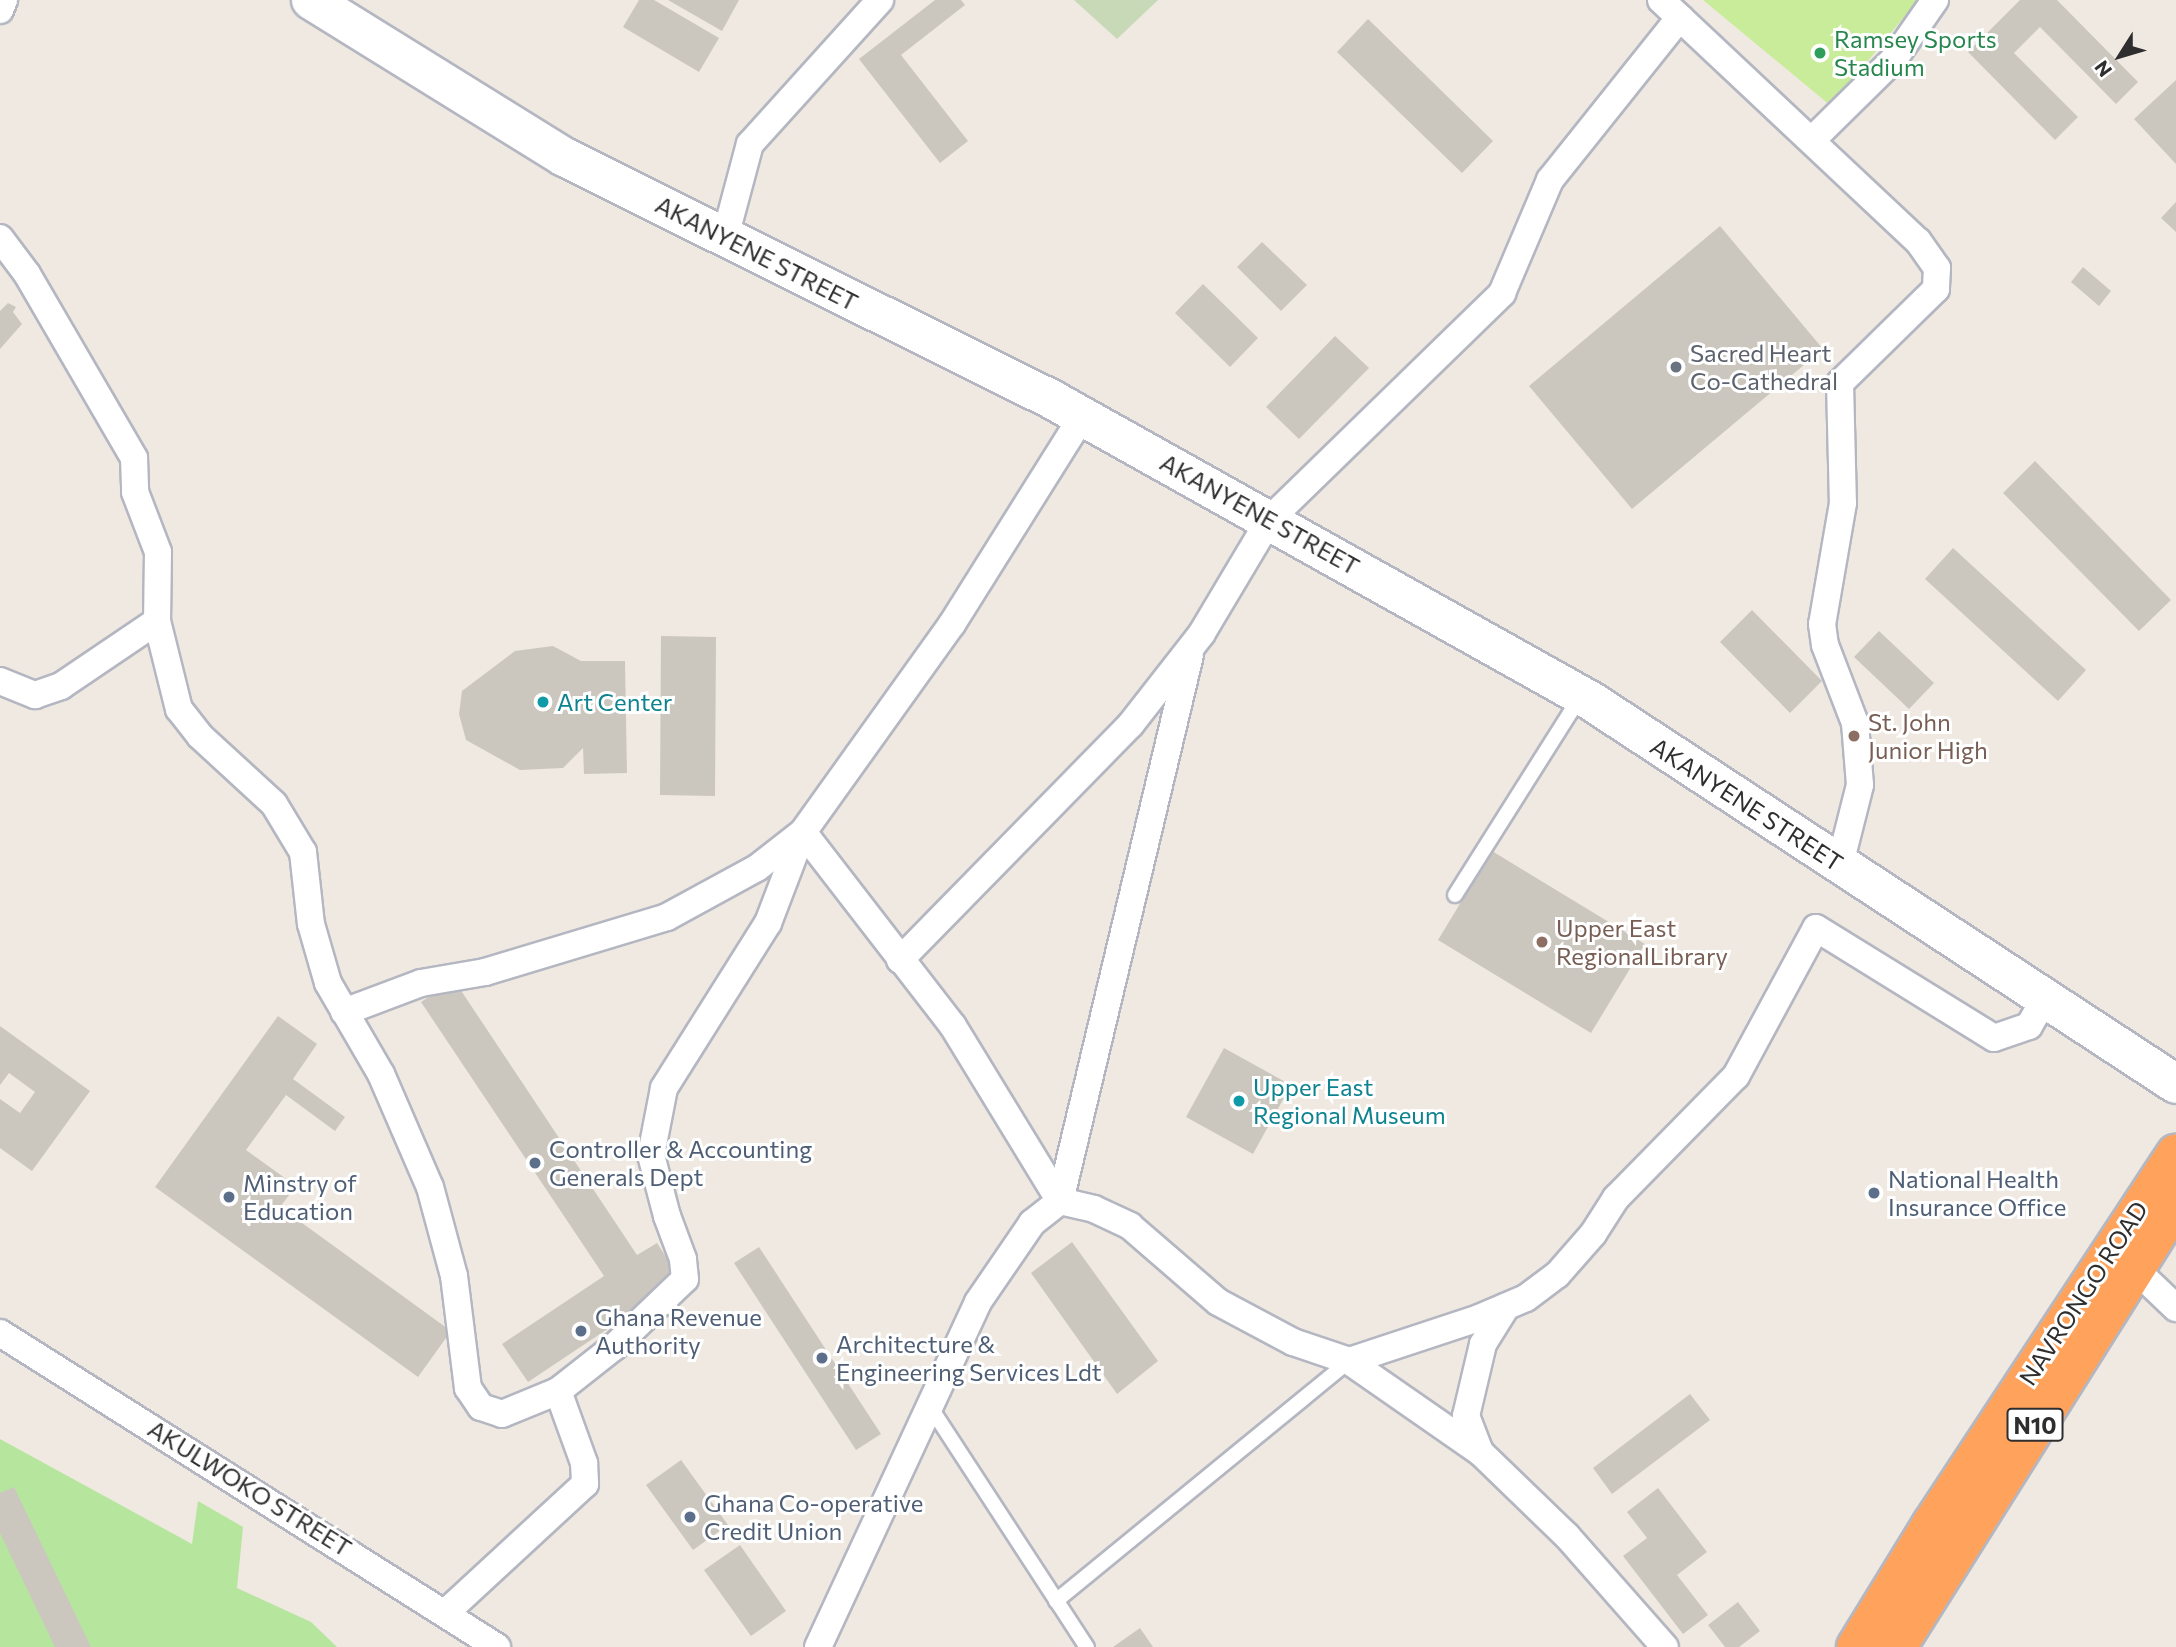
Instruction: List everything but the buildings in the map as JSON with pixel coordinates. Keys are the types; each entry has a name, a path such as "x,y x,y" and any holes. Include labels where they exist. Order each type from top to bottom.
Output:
{"highway":[{"name":"NAVRONGO ROAD","path":"1856,1647 1931,1525 2176,1153"},
{"name":"NAVRONGO ROAD","path":"1897,1647 2176,1204"}],"street":[{"path":"0,9 4,0"},
{"name":"AKANYENE STREET","path":"311,0 564,157 1082,417 1270,519 1581,696 2176,1084"},
{"path":"724,237 750,144 880,0"},
{"path":"1813,139 1894,59 1935,0"},
{"path":"900,960 1131,724 1192,645 1270,519 1502,293 1550,180 1671,8 1813,139 1918,241 1937,268 1936,289 1840,383 1843,503 1822,624 1825,645 1855,723 1860,785 1840,864"},
{"path":"0,238 27,274 134,458 135,492 158,552 157,621 180,709 200,736 274,804 293,829 303,852 318,956 344,1012 381,1074 430,1187 453,1276 468,1388 481,1406 502,1414 558,1391 614,1347 685,1279 683,1259 667,1216 651,1155 664,1088 768,923 803,832 952,624 1082,417"},
{"path":"0,681 35,695 61,686 157,621"},
{"path":"818,1647 928,1403 1010,1250 1032,1223 1060,1201 1192,645"},
{"path":"803,832 953,1026 1060,1201 1094,1209 1130,1226 1218,1302 1293,1342 1349,1361 1480,1452 1567,1536 1665,1647"},
{"path":"344,1012 421,983 485,972 667,917 757,868 803,832"},
{"path":"1349,1361 1395,1349 1506,1307 1557,1275 1592,1234 1616,1198 1736,1076 1816,928 1994,1038 2029,1026 2045,998"},
{"path":"2134,1268 2176,1308"},
{"path":"1480,1452 1466,1416 1483,1344 1506,1307"},
{"name":"AKULWOKO STREET","path":"1,1337 497,1647"},
{"path":"445,1613 585,1484 584,1463 558,1391"}],"lane":[{"path":"1455,895 1581,696"},
{"path":"1056,1601 1349,1361"},
{"path":"928,1403 1087,1647"}],"green space":[{"path":"1074,0 1158,0 1117,39"},
{"name":"Ramsey Sports Stadium","path":"1703,0 1918,0 1831,106"},
{"path":"0,1439 192,1544 198,1501 243,1527 237,1588 311,1622 337,1647 0,1647"}],"place":[{"name":"Ramsey Sports Stadium","path":"1820,53"},
{"name":"Sacred Heart Co-Cathedral","path":"1676,367"},
{"name":"Art Center","path":"543,702"},
{"name":"St. John Junior High","path":"1854,736"},
{"name":"Upper East RegionalLibrary","path":"1542,942"},
{"name":"Upper East Regional Museum","path":"1239,1101"},
{"name":"Controller & Accounting Generals Dept","path":"535,1163"},
{"name":"National Health Insurance Office","path":"1874,1193"},
{"name":"Minstry of Education","path":"229,1197"},
{"name":"Ghana Revenue Authority","path":"581,1331"},
{"name":"Architecture & Engineering Services Ldt","path":"822,1358"},
{"name":"Ghana Co-operative Credit Union","path":"690,1517"}]}
